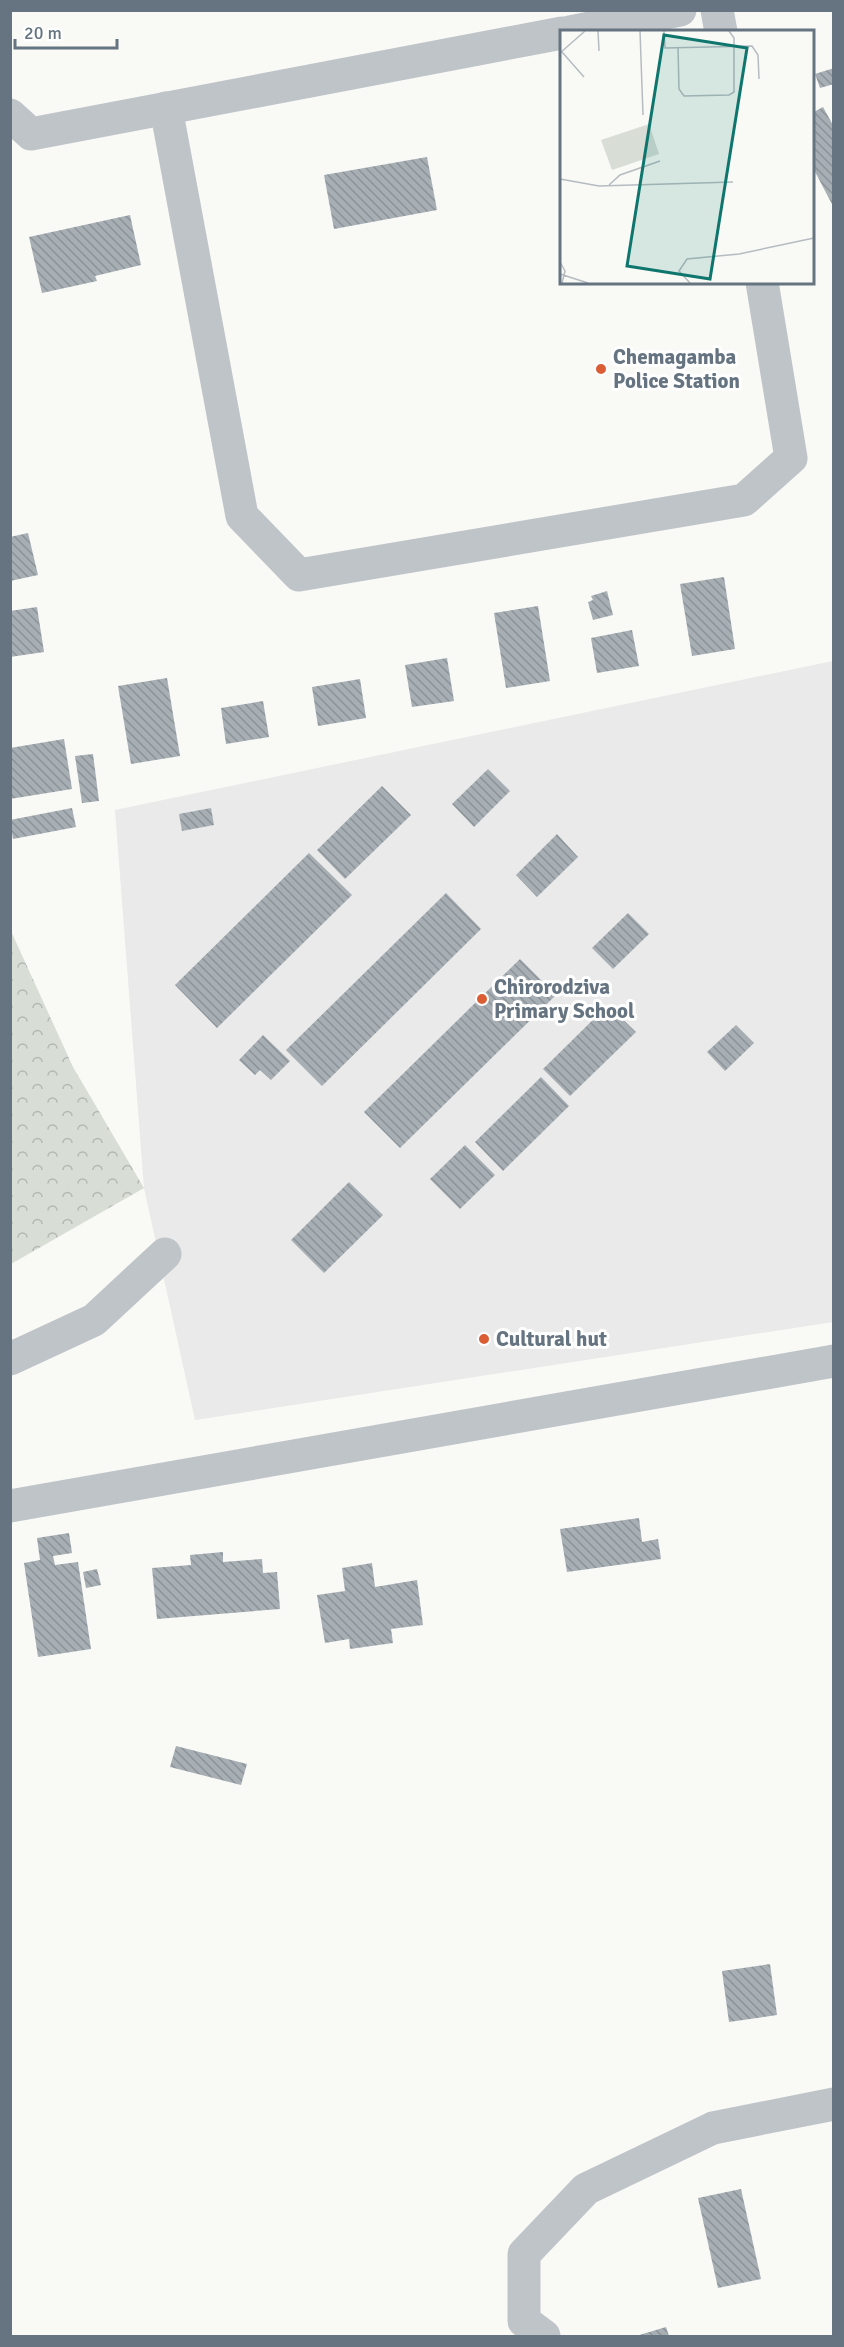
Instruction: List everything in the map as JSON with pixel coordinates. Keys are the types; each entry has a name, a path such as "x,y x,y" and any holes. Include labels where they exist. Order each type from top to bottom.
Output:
{"street":[{"path":"580,30 680,10"},
{"path":"717,10 721,30"},
{"path":"10,115 31,134 560,33"},
{"path":"166,108 242,516 299,574 744,500 791,458 762,284"},
{"path":"10,1359 94,1320 165,1254"},
{"path":"10,1506 834,1361"},
{"path":"544,2337 524,2321 524,2254 586,2189 713,2128 834,2104"}],"shaded area":[{"name":"Chirorodziva Primary School","path":"833,661 833,1322 195,1420 144,1188 115,810"}],"green space":[{"path":"10,929 73,1067 144,1188 11,1264"}],"building":[{"path":"834,68 834,84 820,88 815,74"},
{"path":"823,107 834,127 834,208 814,170 814,112"},
{"path":"427,157 437,210 334,229 324,175"},
{"path":"130,215 141,265 95,276 97,281 42,293 29,237"},
{"path":"28,533 38,575 10,581 10,537"},
{"path":"724,577 735,649 692,656 680,584"},
{"path":"607,591 613,615 593,620 588,602 593,600 591,596"},
{"path":"538,606 550,681 506,688 494,613"},
{"path":"37,607 44,652 10,657 10,611"},
{"path":"632,630 639,666 597,673 591,638"},
{"path":"447,658 454,701 412,707 405,665"},
{"path":"167,678 180,756 131,764 118,686"},
{"path":"360,679 366,718 318,726 312,687"},
{"path":"263,701 269,737 226,744 221,708"},
{"path":"64,739 72,789 10,799 10,748"},
{"path":"93,754 99,801 82,803 75,756"},
{"path":"488,769 510,791 474,827 452,804"},
{"path":"382,786 411,815 345,879 317,850"},
{"path":"72,808 76,827 13,839 10,820"},
{"path":"211,808 214,825 182,831 179,814"},
{"path":"557,834 578,857 537,897 516,875"},
{"path":"309,853 352,895 217,1028 175,985"},
{"path":"446,893 481,929 322,1086 286,1050"},
{"path":"628,913 649,934 613,969 592,948"},
{"path":"520,959 556,995 400,1148 364,1112"},
{"path":"608,1005 636,1032 570,1096 543,1069"},
{"path":"736,1025 754,1043 725,1071 707,1052"},
{"path":"263,1035 290,1061 271,1080 260,1070 255,1075 239,1060"},
{"path":"541,1077 569,1106 503,1171 475,1142"},
{"path":"465,1145 495,1175 460,1209 430,1179"},
{"path":"349,1182 383,1215 324,1273 291,1240"},
{"path":"639,1518 642,1542 658,1539 661,1559 567,1572 560,1529"},
{"path":"69,1533 72,1553 53,1556 55,1565 78,1562 91,1649 38,1657 24,1563 40,1560 37,1538"},
{"path":"223,1552 223,1562 262,1559 263,1573 277,1572 280,1609 157,1619 152,1568 191,1565 190,1555"},
{"path":"372,1563 375,1587 417,1580 423,1625 391,1629 393,1643 350,1649 349,1639 325,1643 317,1595 345,1591 342,1568"},
{"path":"97,1569 101,1585 86,1588 83,1572"},
{"path":"176,1746 247,1764 241,1785 170,1767"},
{"path":"770,1964 777,2015 729,2022 722,1971"},
{"path":"741,2189 761,2279 718,2288 698,2198"},
{"path":"666,2327 669,2336 636,2336"}],"place":[{"name":"Chemagamba Police Station","path":"601,369"},
{"name":"Chirorodziva Primary School","path":"482,999"},
{"name":"Cultural hut","path":"484,1339"}]}
